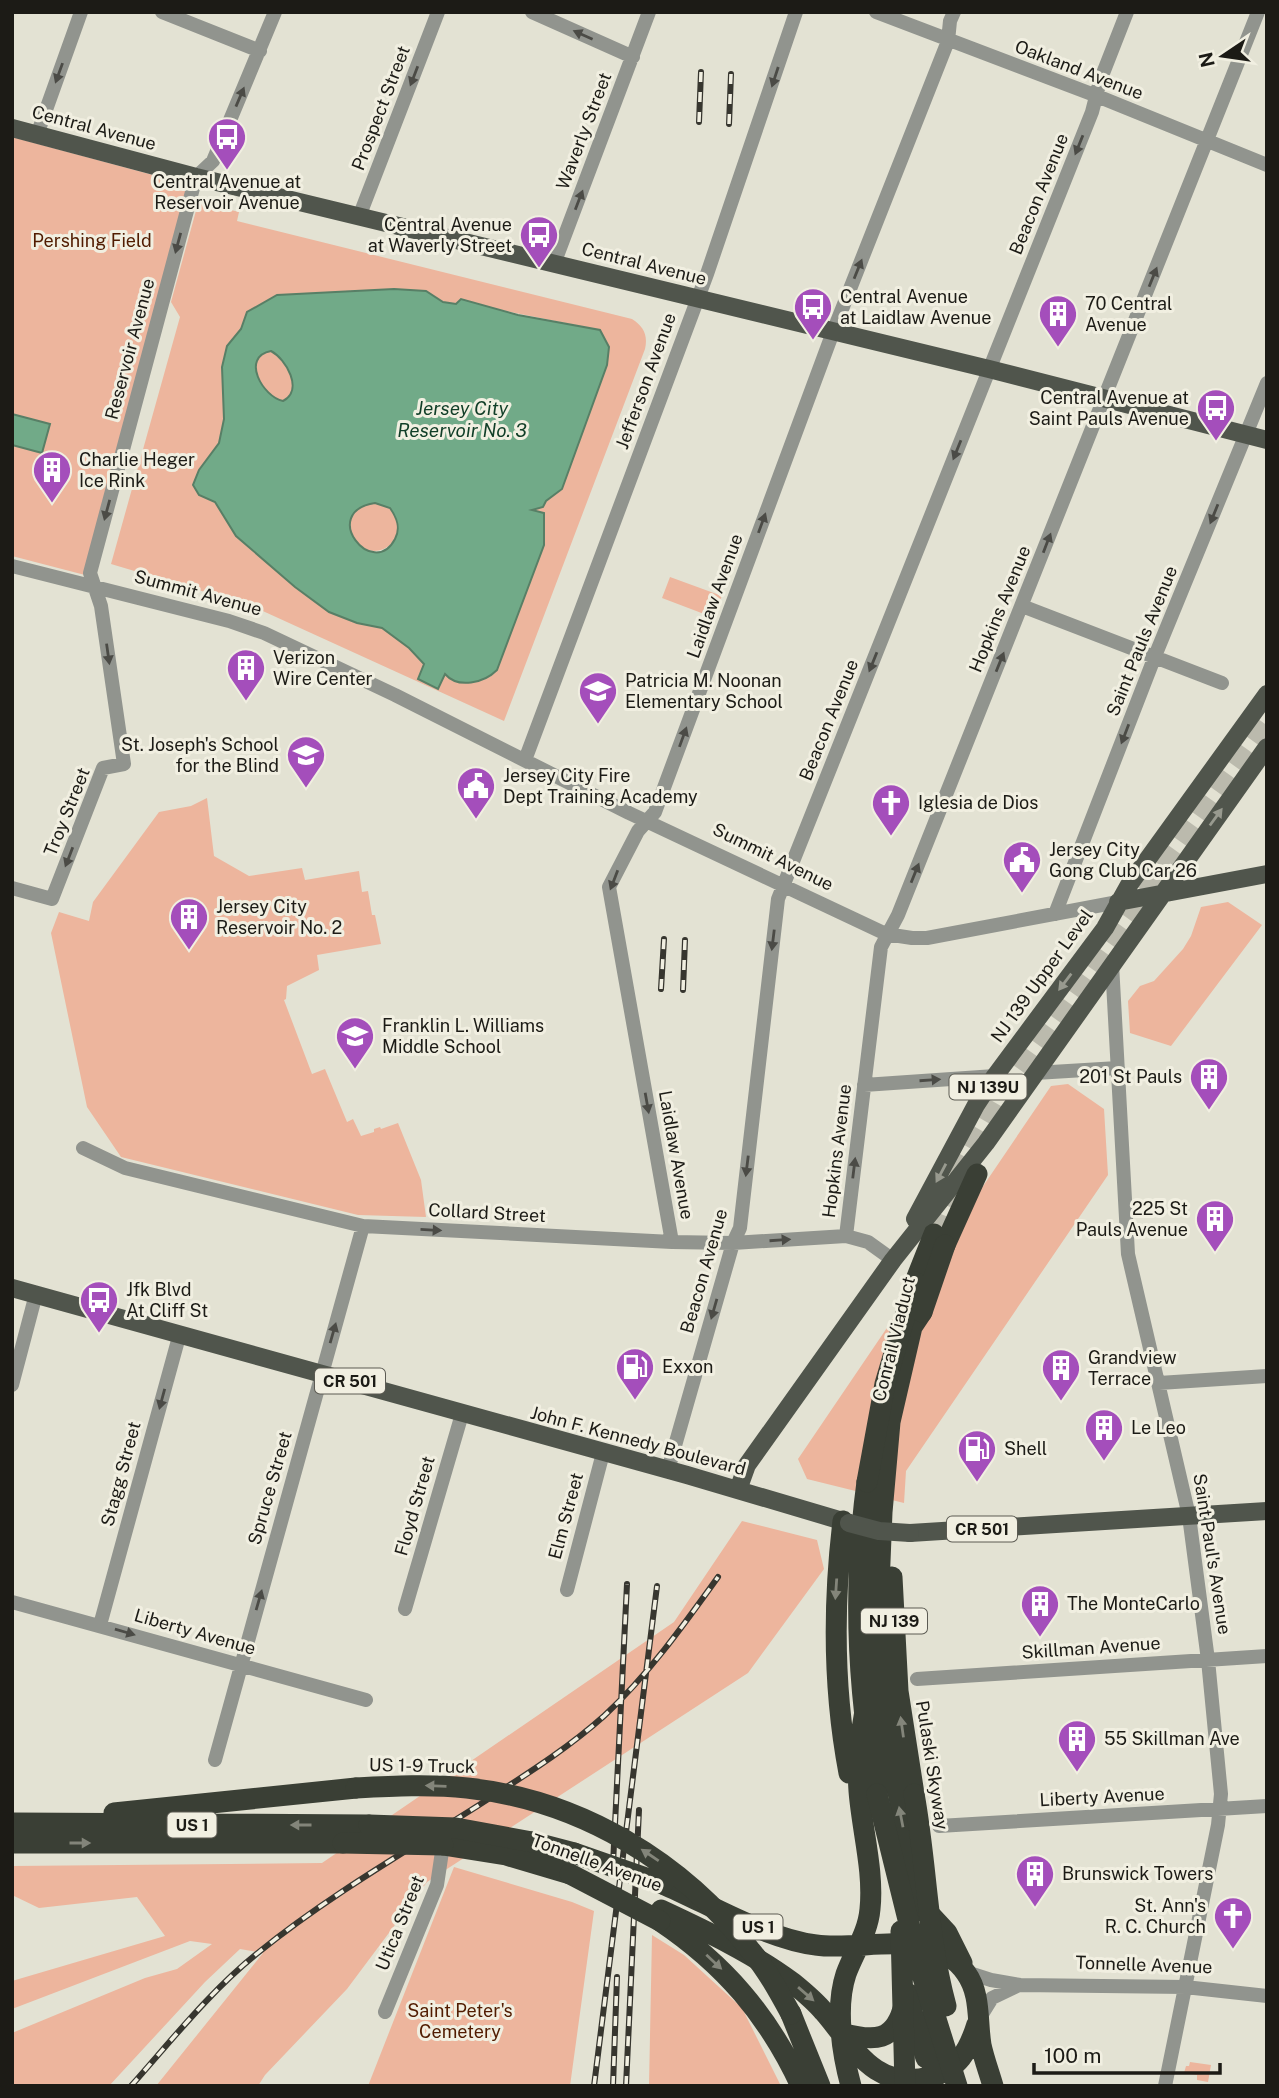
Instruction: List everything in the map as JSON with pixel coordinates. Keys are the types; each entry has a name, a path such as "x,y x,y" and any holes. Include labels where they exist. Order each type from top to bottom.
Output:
{"highway":[{"name":"NJ 139","path":"939,1240 977,1174"},
{"name":"Conrail Viaduct","path":"865,1711 859,1594 867,1482 882,1395 915,1282 939,1240"},
{"name":"Conrail Viaduct","path":"889,1455 896,1392 912,1327 922,1312 939,1240"},
{"name":"Pulaski Skyway","path":"889,1455 895,1653 900,1710 920,1833 934,1957 969,2086"},
{"path":"889,1455 879,1570 880,1668 892,1768 917,1894 921,1945 935,1993 931,2043 934,2081"},
{"path":"846,1522 835,1598 837,1670 846,1757 868,1864"},
{"name":"NJ 139","path":"865,1711 877,1794 920,1968 957,2086"},
{"path":"851,2086 844,2060 842,2033 844,1980 859,1946 870,1909 868,1864 858,1782 859,1744 865,1711"},
{"name":"US 1-9 Truck","path":"13,1830 356,1788 442,1786 499,1793 559,1809 626,1840 671,1870 729,1924 764,1968 791,2014 820,2086"},
{"path":"877,1794 902,1937 905,2086"},
{"name":"Tonnelle Avenue","path":"13,1830 369,1825 456,1828 533,1842 572,1863"},
{"name":"Tonnelle Avenue","path":"13,1830 443,1846 520,1859 572,1863 663,1884 788,1939 816,1945 921,1945 949,1955 965,1970"},
{"path":"572,1863 615,1896 660,1915 704,1953 738,1987 775,2037 801,2086"},
{"path":"917,1894 947,1933 975,1991 984,2054 993,2086"},
{"name":"Tonnelle Avenue","path":"660,1915 723,1940 785,1977 814,2001 864,2061 885,2075 934,2081 962,2058 979,2019"},
{"path":"842,2033 870,2038 889,2034 901,2017 908,1978 921,1945"},
{"path":"908,1978 911,2011 934,2081"}],"main road":[{"name":"Central Avenue","path":"12,128 196,177 989,369 1267,440"},
{"name":"NJ 139 Upper Level","path":"892,1260 976,1105 995,1076 1105,928 1118,902 1267,694"},
{"name":"NJ 139 Upper Level","path":"738,1490 747,1465 892,1260 962,1175 1267,747"},
{"name":"Summit Avenue","path":"1118,902 1267,874"},
{"name":"John F. Kennedy Boulevard","path":"12,1288 879,1531 910,1533 1267,1511"}],"street":[{"path":"37,135 81,12"},
{"path":"162,12 260,51"},
{"name":"Reservoir Avenue","path":"94,587 90,573 196,177 213,161 275,12"},
{"name":"Prospect Street","path":"359,217 438,12"},
{"path":"532,12 633,57"},
{"name":"Waverly Street","path":"554,264 649,12"},
{"name":"Jefferson Avenue","path":"525,760 697,299 796,12"},
{"name":"Oakland Avenue","path":"876,12 1097,96 1267,165"},
{"name":"Laidlaw Avenue","path":"672,1242 609,887 638,831 656,812 833,332 948,41 950,20 954,12"},
{"name":"Beacon Avenue","path":"668,1470 733,1243 740,1228 778,899 1097,96 1100,80 1127,12"},
{"name":"Hopkins Avenue","path":"846,1236 878,957 886,934 898,915 1258,12"},
{"name":"Saint Pauls Avenue","path":"1055,914 1267,383"},
{"name":"Summit Avenue","path":"12,566 229,621 264,633 648,822 886,934 927,937 1118,902"},
{"name":"Troy Street","path":"12,888 52,899 103,768 124,764 101,606 94,587"},
{"path":"1022,606 1222,683"},
{"name":"Saint Paul's Avenue","path":"1112,964 1129,1267 1189,1516 1208,1660 1220,1809 1165,2086"},
{"path":"1035,1073 1118,1068"},
{"path":"864,1085 995,1076"},
{"name":"Collard Street","path":"83,1148 125,1168 363,1226 672,1242 733,1243 846,1236 868,1242 892,1260"},
{"name":"Spruce Street","path":"215,1760 363,1226"},
{"path":"12,1385 36,1294"},
{"name":"Stagg Street","path":"100,1625 180,1333"},
{"path":"1159,1383 1267,1376"},
{"name":"Floyd Street","path":"405,1609 462,1414"},
{"name":"Elm Street","path":"567,1590 603,1452"},
{"name":"Liberty Avenue","path":"12,1602 366,1700"},
{"name":"Skillman Avenue","path":"918,1679 1267,1656"},
{"name":"Liberty Avenue","path":"939,1826 1267,1806"},
{"name":"Utica Street","path":"385,2012 437,1885 443,1846"},
{"name":"Tonnelle Avenue","path":"965,1970 990,1980 1020,1985 1185,1987 1267,1996"},
{"name":"Tonnelle Avenue","path":"979,2019 997,1994 1020,1985"}],"green space":[{"name":"Pershing Field","path":"12,137 190,185 85,575 12,556"},
{"path":"204,203 239,212 237,221 632,319 642,328 646,340 645,349 504,721 252,606 111,564 180,317 171,302 197,207","holes":["426,291 444,302 491,308 600,330 609,347 607,365 562,489 532,510 544,513 544,545 497,670 490,677 444,674 418,679 424,664 409,648 382,628 357,623 236,536 199,470 219,443 224,419 222,367 227,346 241,329 247,312"]},
{"path":"271,351 287,367 292,382 292,390 283,401 268,392 258,377 257,361"},
{"path":"374,503 391,510 398,527 391,544 374,551 357,544 350,527 357,510"},
{"path":"670,577 722,596 712,617 662,598"},
{"path":"207,798 214,856 249,876 302,868 305,880 359,871 362,892 368,891 381,944 317,955 319,970 287,986 284,1000 312,1074 325,1069 347,1122 353,1119 361,1136 374,1132 374,1129 398,1123 421,1180 426,1217 358,1215 121,1157 87,1107 51,933 59,912 89,921 93,902 159,812 191,806"},
{"path":"1228,902 1262,925 1171,1046 1130,1033 1128,1001 1140,986 1154,981 1183,949 1191,936 1201,907"},
{"path":"1068,1084 1104,1109 1108,1175 906,1471 904,1503 807,1479 798,1459 1051,1086"},
{"path":"742,1521 817,1540 824,1569 748,1673 427,1882 347,1989 265,2075 258,2086 156,2086 263,1953 240,1949 205,1982 109,2086 12,2086 12,2033 145,1978 177,1969 212,1944 190,1941 12,2009 12,1981 165,1936 137,1897 39,1908 12,1895 12,1866 322,1863 674,1622"},
{"name":"Saint Peter's Cemetery","path":"454,1867 594,1911 570,2086 368,2086"},
{"path":"652,1935 684,1955 742,2008 781,2086 649,2086"},
{"path":"1190,2062 1211,2065 1208,2082 1197,2080 1197,2075 1184,2073"}],"water":[{"name":"Jersey City Reservoir No. 3","path":"394,289 426,291 443,302 456,304 461,299 518,315 600,330 609,347 607,365 562,489 546,501 543,507 532,510 544,513 544,545 497,670 492,675 464,683 450,679 445,674 438,689 418,679 424,664 409,648 382,628 357,623 329,612 295,587 236,536 215,502 199,495 193,485 199,470 219,443 224,419 222,367 227,346 241,329 247,312 277,295","holes":["271,351 287,367 292,382 292,390 283,401 268,392 258,377 257,361","375,503 390,508 398,527 395,539 385,550 375,552 364,548 355,540 350,529 351,518 359,509"]},
{"path":"12,414 50,424 42,453 12,445"}],"tunnel":[{"path":"934,1234 965,1159 1002,1094 1267,724"}],"railway":[{"path":"699,122 701,72"},
{"path":"729,124 731,74"},
{"path":"661,989 664,939"},
{"path":"683,990 685,940"},
{"path":"131,2086 208,1999 259,1952 339,1894 543,1763 604,1716 650,1667 718,1577"},
{"path":"613,1864 627,1584"},
{"path":"594,2086 657,1586"},
{"path":"626,2086 639,1810"},
{"path":"613,2086 617,1977"}],"place":[{"name":"Central Avenue at Reservoir Avenue","path":"227,171"},
{"name":"Central Avenue at Waverly Street","path":"539,269"},
{"name":"Central Avenue at Laidlaw Avenue","path":"813,341"},
{"name":"70 Central Avenue","path":"1058,348"},
{"name":"Central Avenue at Saint Pauls Avenue","path":"1216,442"},
{"name":"Charlie Heger Ice Rink","path":"52,504"},
{"name":"Verizon Wire Center","path":"246,702"},
{"name":"Patricia M. Noonan Elementary School","path":"598,725"},
{"name":"St. Joseph's School for the Blind","path":"306,789"},
{"name":"Jersey City Fire Dept Training Academy","path":"476,820"},
{"name":"Iglesia de Dios","path":"891,837"},
{"name":"Jersey City Gong Club Car 26","path":"1022,894"},
{"name":"Jersey City Reservoir No. 2","path":"189,951"},
{"name":"Franklin L. Williams Middle School","path":"355,1070"},
{"name":"201 St Pauls","path":"1209,1111"},
{"name":"225 St Pauls Avenue","path":"1215,1253"},
{"name":"Jfk Blvd At Cliff St","path":"99,1334"},
{"name":"Exxon","path":"635,1401"},
{"name":"Grandview Terrace","path":"1061,1402"},
{"name":"Le Leo","path":"1104,1462"},
{"name":"Shell","path":"977,1483"},
{"name":"The MonteCarlo","path":"1040,1638"},
{"name":"55 Skillman Ave","path":"1077,1773"},
{"name":"Brunswick Towers","path":"1035,1908"},
{"name":"St. Ann's R. C. Church","path":"1233,1950"}]}
